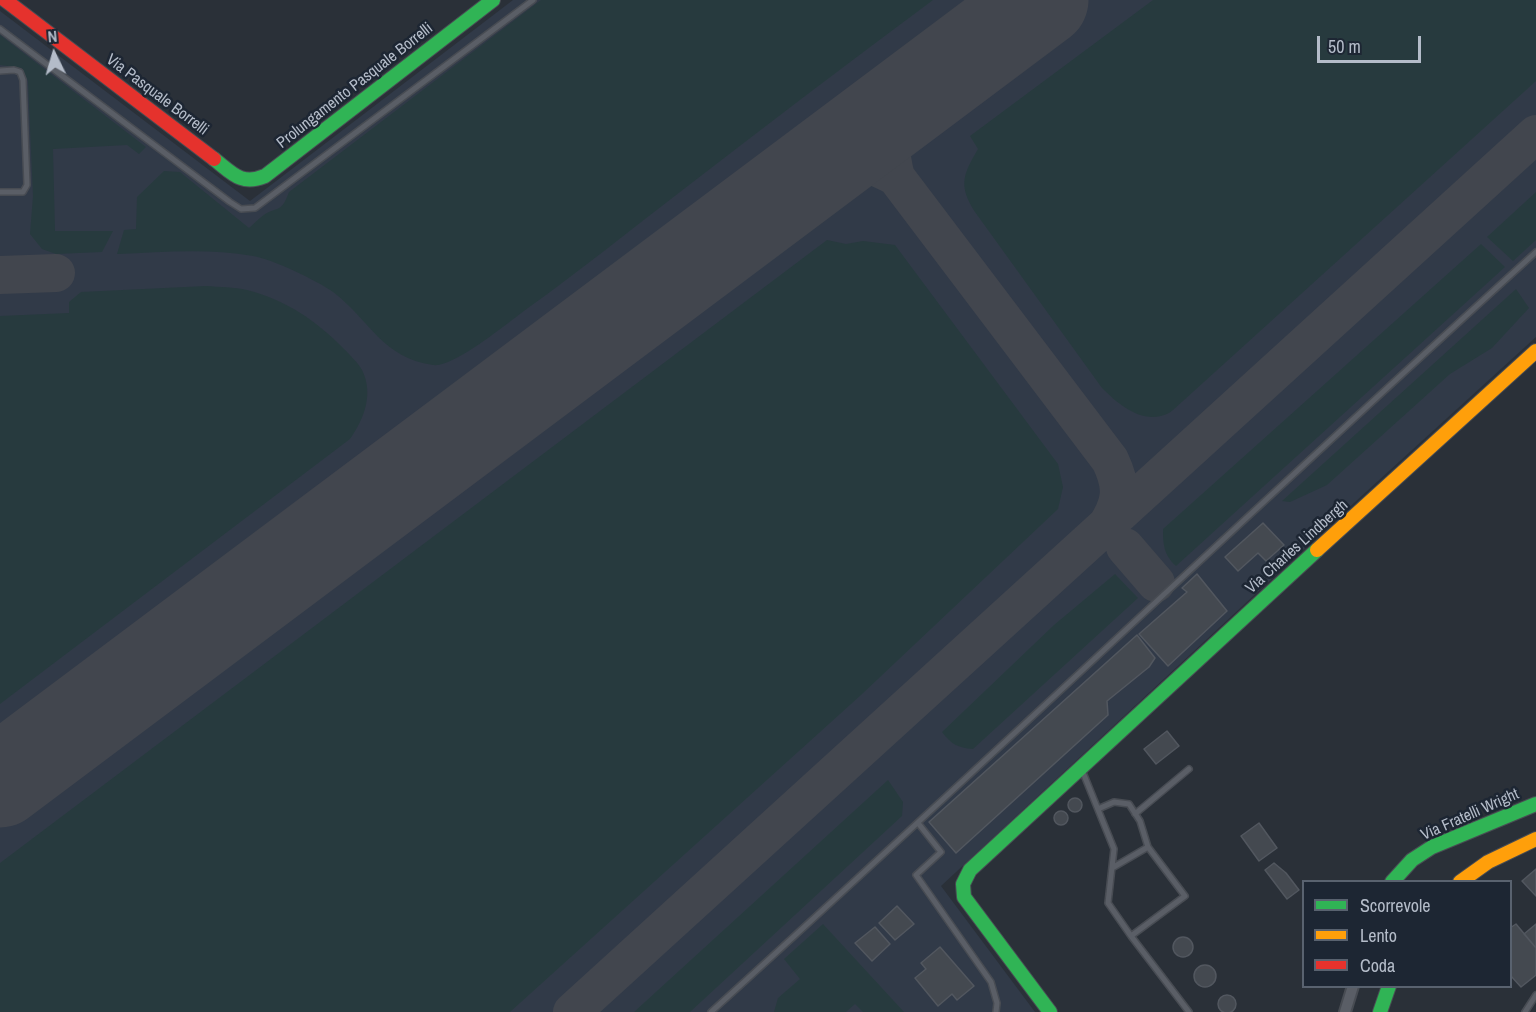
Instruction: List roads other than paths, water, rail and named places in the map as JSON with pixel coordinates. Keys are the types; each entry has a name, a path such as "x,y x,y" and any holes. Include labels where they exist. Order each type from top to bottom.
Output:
{"main road":[{"name":"Via Pasquale Borrelli","path":"4,0 240,179 253,181 265,176"},
{"name":"Prolungamento Pasquale Borrelli","path":"265,176 493,0"},
{"name":"Via Charles Lindbergh","path":"1050,1012 964,897 963,884 970,870 1536,351"},
{"name":"Via Fratelli Wright","path":"1394,880 1412,860 1432,847 1536,804"},
{"path":"1463,880 1488,862 1536,839"},
{"path":"1380,1012 1389,988"}],"street":[{"path":"1345,1012 1353,988"}],"lane":[{"path":"0,29 242,209 255,208 532,0"},
{"path":"0,71 20,72 23,80 27,185 23,192 0,192"},
{"path":"711,1012 918,824 1212,549 1536,252"},
{"path":"1081,768 1114,849 1108,903 1189,1012"},
{"path":"1135,814 1189,769"},
{"path":"1098,809 1114,802 1128,804 1140,821 1148,847 1185,896 1131,936"},
{"path":"918,824 941,852 916,875 991,982 997,1002 996,1012"},
{"path":"1112,868 1148,847"},
{"path":"1526,1012 1536,995"}]}
